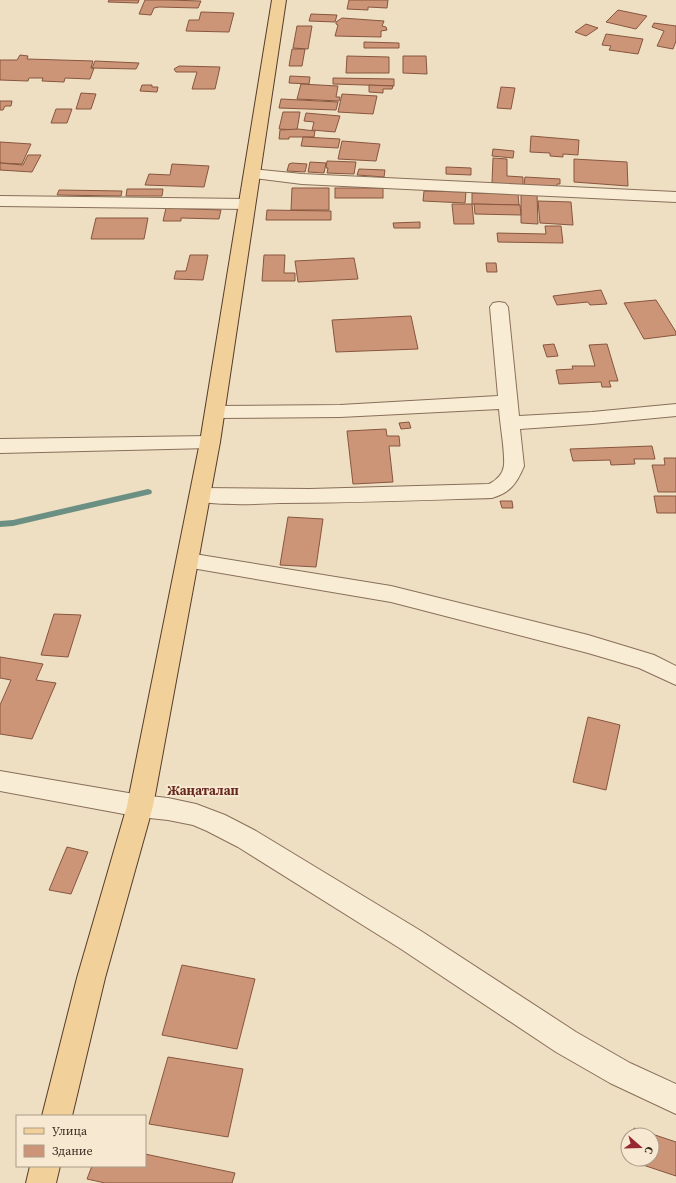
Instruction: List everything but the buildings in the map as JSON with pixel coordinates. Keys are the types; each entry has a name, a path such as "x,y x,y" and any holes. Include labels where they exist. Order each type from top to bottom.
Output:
{"main road":[{"path":"57,1115 91,978 140,806 210,442 279,0"},
{"path":"41,1183 45,1167"}],"street":[{"path":"252,174 302,179 676,197"},
{"path":"0,201 247,204"},
{"path":"200,495 246,497 333,496 492,491 502,487 508,481 514,466 507,402 500,307"},
{"path":"215,412 340,411 507,402"},
{"path":"510,423 592,418 676,410"},
{"path":"0,446 210,442"},
{"path":"188,561 391,594 588,644 646,661 676,676"},
{"path":"0,781 140,806 196,814 247,839 411,940 566,1042 620,1073 676,1099"}],"waterway":[{"path":"0,524 13,523 148,492"}],"district":[{"name":"Жаңаталап","path":"203,790"}]}
